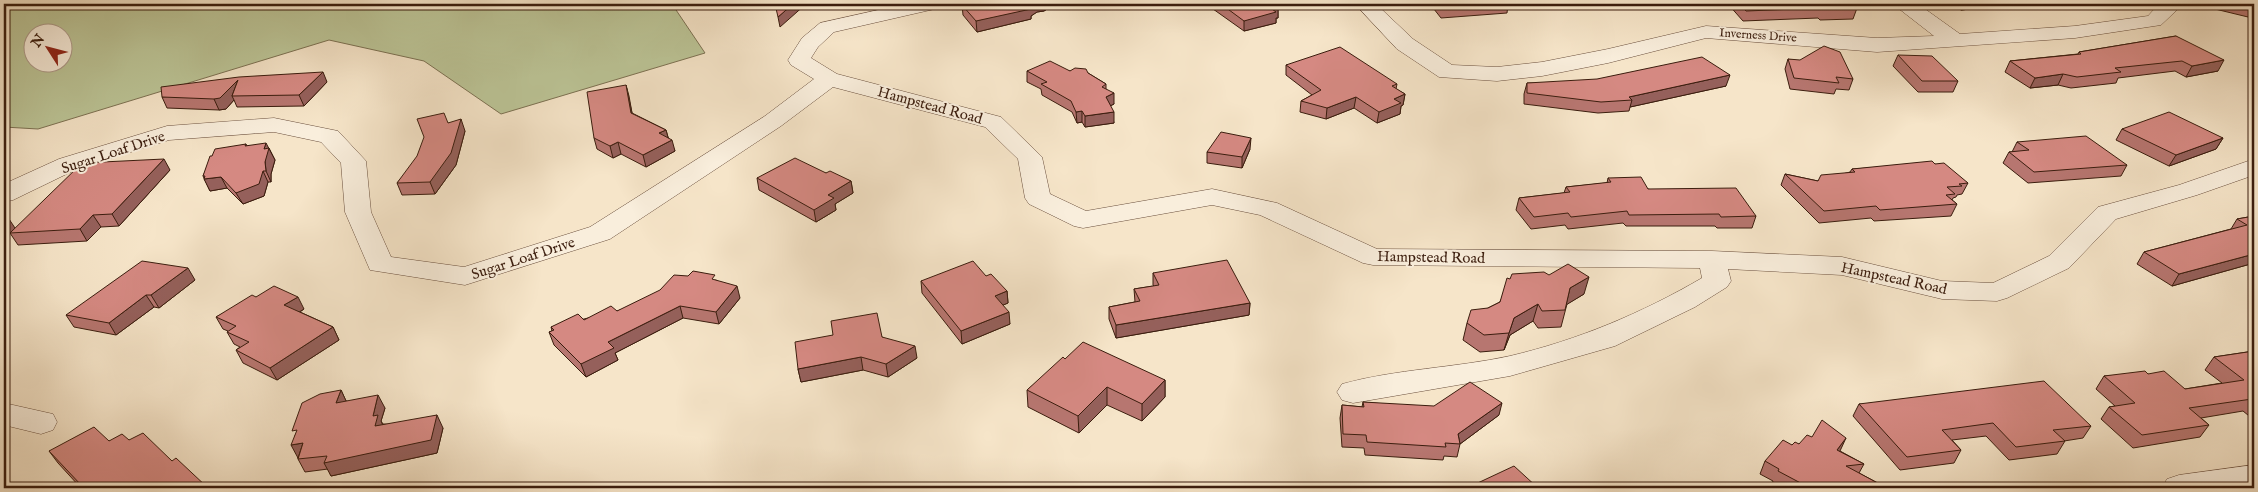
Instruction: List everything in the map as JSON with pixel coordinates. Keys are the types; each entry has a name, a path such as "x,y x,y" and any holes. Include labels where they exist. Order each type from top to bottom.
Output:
{"street":[{"name":"Hampstead Road","path":"932,4 827,27 810,43 799,60 829,79 993,122 1030,157 1038,198 1083,220 1212,198 1268,208 1373,257 1712,260 1842,266 1942,290 1998,292 2058,262 2106,213 2188,190 2254,167"},
{"name":"Inverness Drive","path":"1365,4 1405,44 1447,72 1497,74 1542,69 1608,56 1706,32 1877,44 1955,41 2075,32 2154,21 2170,7 2169,4"},
{"path":"1905,4 1955,41"},
{"name":"Sugar Loaf Drive","path":"4,194 68,164 167,133 274,125 329,136 353,161 358,212 380,264 465,276 600,233 773,121 829,79"},
{"path":"1353,392 1510,366 1604,339 1685,300 1717,281 1712,260"},
{"path":"4,414 41,422"},
{"path":"2179,488 2254,478"}],"green space":[{"path":"4,4 672,4 705,53 501,114 424,61 329,40 38,129 4,127"}],"building":[{"path":"775,4 793,4 778,17"},
{"path":"1033,4 1030,6 1031,9 976,21 962,5"},
{"path":"1221,4 1272,4 1278,8 1272,9 1276,12 1244,21"},
{"path":"1440,4 1499,4 1443,8"},
{"path":"1740,4 1852,4 1857,8 1746,11"},
{"path":"2241,4 2254,4 2254,7"},
{"path":"2176,36 2224,60 2192,66 2182,61 2115,68 2121,72 2077,77 2063,74 2035,78 2010,61 2081,54 2079,52"},
{"path":"1824,46 1840,52 1853,79 1836,77 1839,83 1794,78 1788,59 1800,60"},
{"path":"1340,47 1397,84 1392,86 1405,94 1394,99 1401,103 1379,112 1356,97 1327,108 1301,101 1321,90 1286,65"},
{"path":"1898,55 1932,56 1958,81 1922,81"},
{"path":"1702,57 1730,75 1629,97 1632,100 1601,102 1527,93 1527,83 1597,79"},
{"path":"1050,61 1070,71 1075,68 1086,69 1088,73 1106,84 1102,87 1114,93 1106,97 1114,112 1085,116 1082,111 1076,112 1071,101 1041,84 1047,82 1027,71"},
{"path":"323,72 299,95 232,96 238,80 220,98 162,97 161,87 239,77"},
{"path":"626,85 631,113 666,130 659,133 672,140 643,155 618,142 610,146 594,138 587,92"},
{"path":"2169,112 2223,138 2176,155 2122,129"},
{"path":"444,113 448,123 461,119 451,153 430,182 397,183 417,156 424,137 417,119"},
{"path":"1221,132 1251,138 1242,157 1207,152"},
{"path":"2086,136 2127,165 2034,172 2009,152 2029,150 2017,142"},
{"path":"266,143 264,149 269,148 265,162 266,171 263,171 259,184 236,193 221,177 204,179 205,176 203,176 210,156 212,156 215,149"},
{"path":"795,158 826,173 830,171 851,181 828,195 834,198 814,210 757,178"},
{"path":"164,159 112,214 93,215 80,229 10,233 82,163"},
{"path":"1932,161 1935,164 1944,163 1968,183 1959,184 1962,186 1947,187 1955,194 1946,195 1957,204 1880,210 1876,206 1824,211 1785,174 1818,181 1821,175 1855,172 1852,169"},
{"path":"1641,177 1648,189 1736,188 1756,216 1721,217 1719,214 1629,215 1627,211 1571,217 1568,213 1534,217 1519,198 1570,192 1566,187 1611,182 1608,178"},
{"path":"2254,216 2254,254 2179,274 2144,252 2247,225 2237,219"},
{"path":"1227,260 1250,303 1116,325 1109,307 1140,301 1134,289 1159,285 1153,273"},
{"path":"142,261 188,268 151,295 146,295 109,323 66,315"},
{"path":"973,261 986,276 991,274 1007,291 995,296 1009,312 961,331 921,281"},
{"path":"1568,264 1589,277 1570,288 1565,310 1542,311 1538,304 1514,318 1509,333 1484,335 1467,323 1471,310 1488,308 1500,302 1507,278 1510,279 1512,274 1544,272 1549,275"},
{"path":"693,271 715,275 712,279 737,286 716,312 680,306 608,342 614,348 581,364 549,332 554,330 551,327 578,314 584,320 611,306 617,311 660,290 674,275 688,276"},
{"path":"274,286 298,297 284,305 333,327 270,368 236,350 249,342 227,332 236,326 216,317 252,295 256,297"},
{"path":"877,313 882,337 915,346 886,364 861,357 798,369 795,342 833,335 831,321"},
{"path":"1083,342 1165,380 1142,404 1107,387 1078,416 1027,390 1063,357 1065,359"},
{"path":"2254,351 2254,400 2189,408 2209,425 2142,435 2109,407 2135,403 2104,376 2145,371 2148,374 2164,371 2185,389 2244,380 2214,357"},
{"path":"2044,381 2091,426 2053,430 2065,441 2016,447 1993,423 1942,430 1961,450 1907,457 1859,404"},
{"path":"1470,382 1502,403 1458,434 1460,444 1445,443 1446,447 1367,442 1366,435 1343,434 1342,405 1364,407 1363,402 1434,406"},
{"path":"341,390 336,403 378,395 373,416 378,415 375,426 437,415 431,440 324,463 327,456 298,459 303,443 291,445 297,430 292,431 302,403 320,394"},
{"path":"1822,420 1846,438 1837,450 1864,464 1846,466 1887,488 1810,488 1778,471 1779,469 1765,461 1783,440 1792,445 1795,442 1799,444 1807,435 1812,437"},
{"path":"94,427 109,441 122,434 129,440 143,433 172,461 176,458 208,488 78,488 82,486 49,451"},
{"path":"1514,466 1538,488 1467,488"}]}
